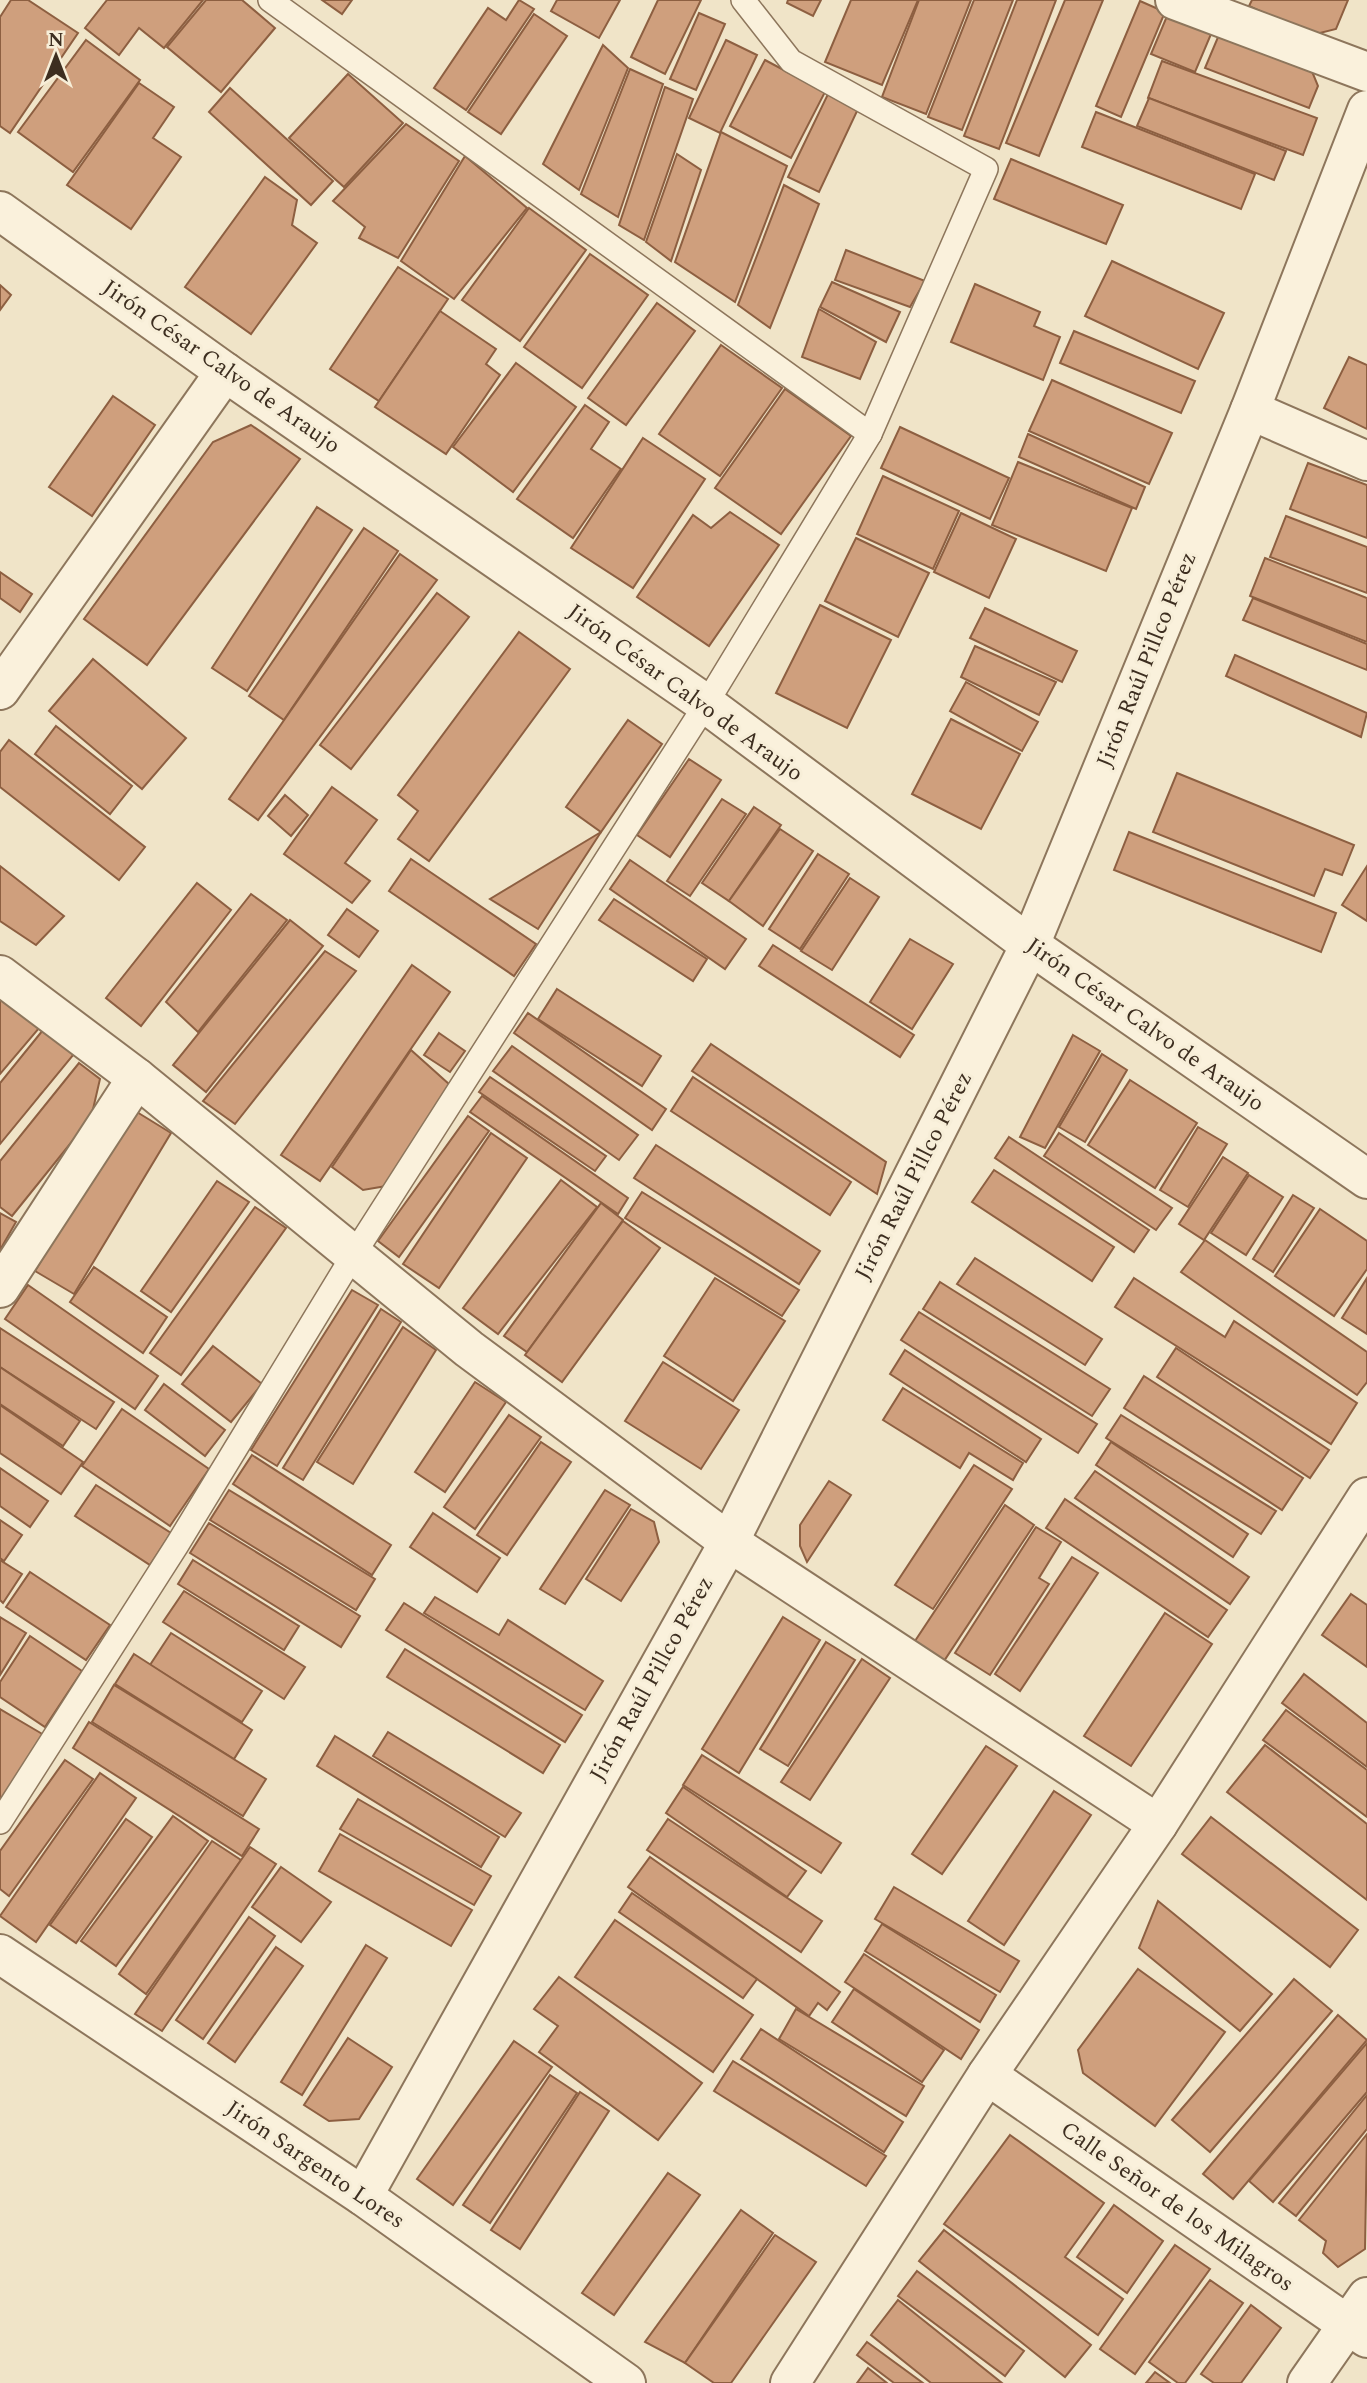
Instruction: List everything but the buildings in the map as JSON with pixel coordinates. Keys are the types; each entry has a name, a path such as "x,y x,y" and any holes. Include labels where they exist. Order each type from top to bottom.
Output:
{"street":[{"path":"1175,0 1367,72"},
{"name":"Jirón Raúl Pillco Pérez","path":"363,2196 729,1542 1030,946 1250,410 1367,110"},
{"name":"Jirón César Calvo de Araujo","path":"0,211 225,372 706,704 1030,946 1367,1179"},
{"path":"0,690 225,372"},
{"path":"1250,410 1367,461"},
{"path":"0,975 137,1078 469,1349 729,1542 1158,1824"},
{"path":"0,1288 137,1078"},
{"path":"790,2383 987,2075 1158,1824 1367,1497"},
{"name":"Jirón Sargento Lores","path":"0,1954 363,2196 626,2383"},
{"name":"Calle Señor de los Milagros","path":"987,2075 1360,2320"},
{"path":"1307,2383 1360,2320"}],"lane":[{"path":"270,0 870,434"},
{"path":"0,1822 177,1545 354,1254 706,704 870,434 986,169 791,61 743,0"}]}
